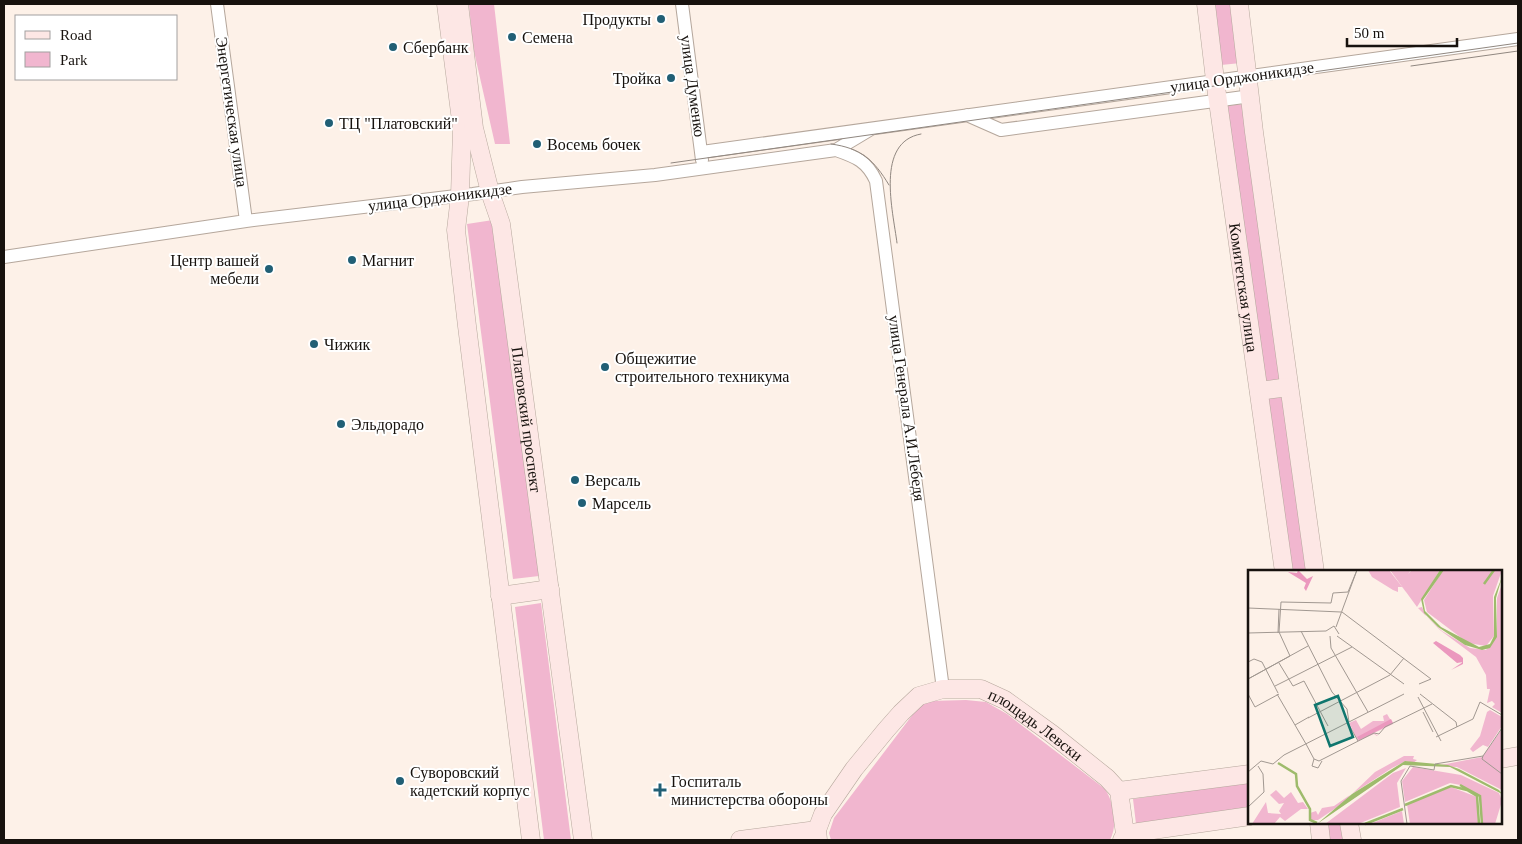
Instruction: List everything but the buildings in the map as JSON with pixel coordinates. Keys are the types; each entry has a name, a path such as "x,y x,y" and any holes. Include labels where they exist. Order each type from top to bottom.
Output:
{"main road":[{"path":"446,4 462,128 460,196 456,230 531,840"},
{"name":"Платовский проспект","path":"459,4 474,128 490,192 501,224 584,840"},
{"name":"Комитетская улица","path":"1206,4 1284,570"},
{"name":"Комитетская улица","path":"1239,4 1254,132 1315,570"},
{"path":"1259,391 1289,386"},
{"path":"500,596 550,589"},
{"name":"площадь Левски","path":"818,835 823,814 841,787 901,713 919,696 943,689 981,689 1005,700 1065,745 1119,791"},
{"path":"1502,759 1518,756"},
{"path":"1248,774 1119,791 1123,837 1248,816"},
{"path":"1319,824 1321,840"},
{"path":"1349,824 1352,840"},
{"path":"740,840 818,835"}],"street":[{"name":"Энергетическая улица","path":"217,4 246,221"},
{"name":"улица Думенко","path":"682,4 703,168"},
{"name":"улица Орджоникидзе","path":"702,152 1518,39"},
{"name":"улица Орджоникидзе","path":"967,115 1001,130 1251,96"},
{"name":"улица Орджоникидзе","path":"4,258 246,221 522,187 655,175 836,150 871,129"},
{"name":"улица Генерала А.И.Лебедя","path":"836,150 851,155 863,162 870,168 876,180 943,689"}],"green space":[{"path":"469,4 494,4 510,144 495,144 473,47"},
{"path":"1214,4 1233,4 1241,63 1221,65"},
{"path":"1245,104 1308,570 1291,570 1225,106"},
{"path":"493,220 539,576 513,579 467,224"},
{"path":"541,603 571,840 544,840 515,607"},
{"path":"966,700 986,702 1007,714 1105,789 1111,801 1114,814 1114,828 1110,840 831,840 829,833 834,818 920,705 930,701"},
{"path":"1248,782 1248,807 1136,824 1133,799"},
{"path":"1323,824 1344,824 1346,840 1325,840"}],"tram line":[{"path":"671,163 1518,43"},
{"path":"1411,66 1518,51"},
{"path":"897,243 891,197 890,180 892,164 897,150 907,140 921,134"},
{"path":"831,144 859,152 872,162 889,185"}],"place":[{"name":"Продукты","path":"661,19"},
{"name":"Семена","path":"512,37"},
{"name":"Сбербанк","path":"393,47"},
{"name":"Тройка","path":"671,78"},
{"name":"ТЦ \"Платовский\"","path":"329,123"},
{"name":"Восемь бочек","path":"537,144"},
{"name":"Магнит","path":"352,260"},
{"name":"Центр вашей мебели","path":"269,269"},
{"name":"Чижик","path":"314,344"},
{"name":"Общежитие строительного техникума","path":"605,367"},
{"name":"Эльдорадо","path":"341,424"},
{"name":"Версаль","path":"575,480"},
{"name":"Марсель","path":"582,503"},
{"name":"Суворовский кадетский корпус","path":"400,781"},
{"name":"Госпиталь министерства обороны","path":"660,790"}]}
